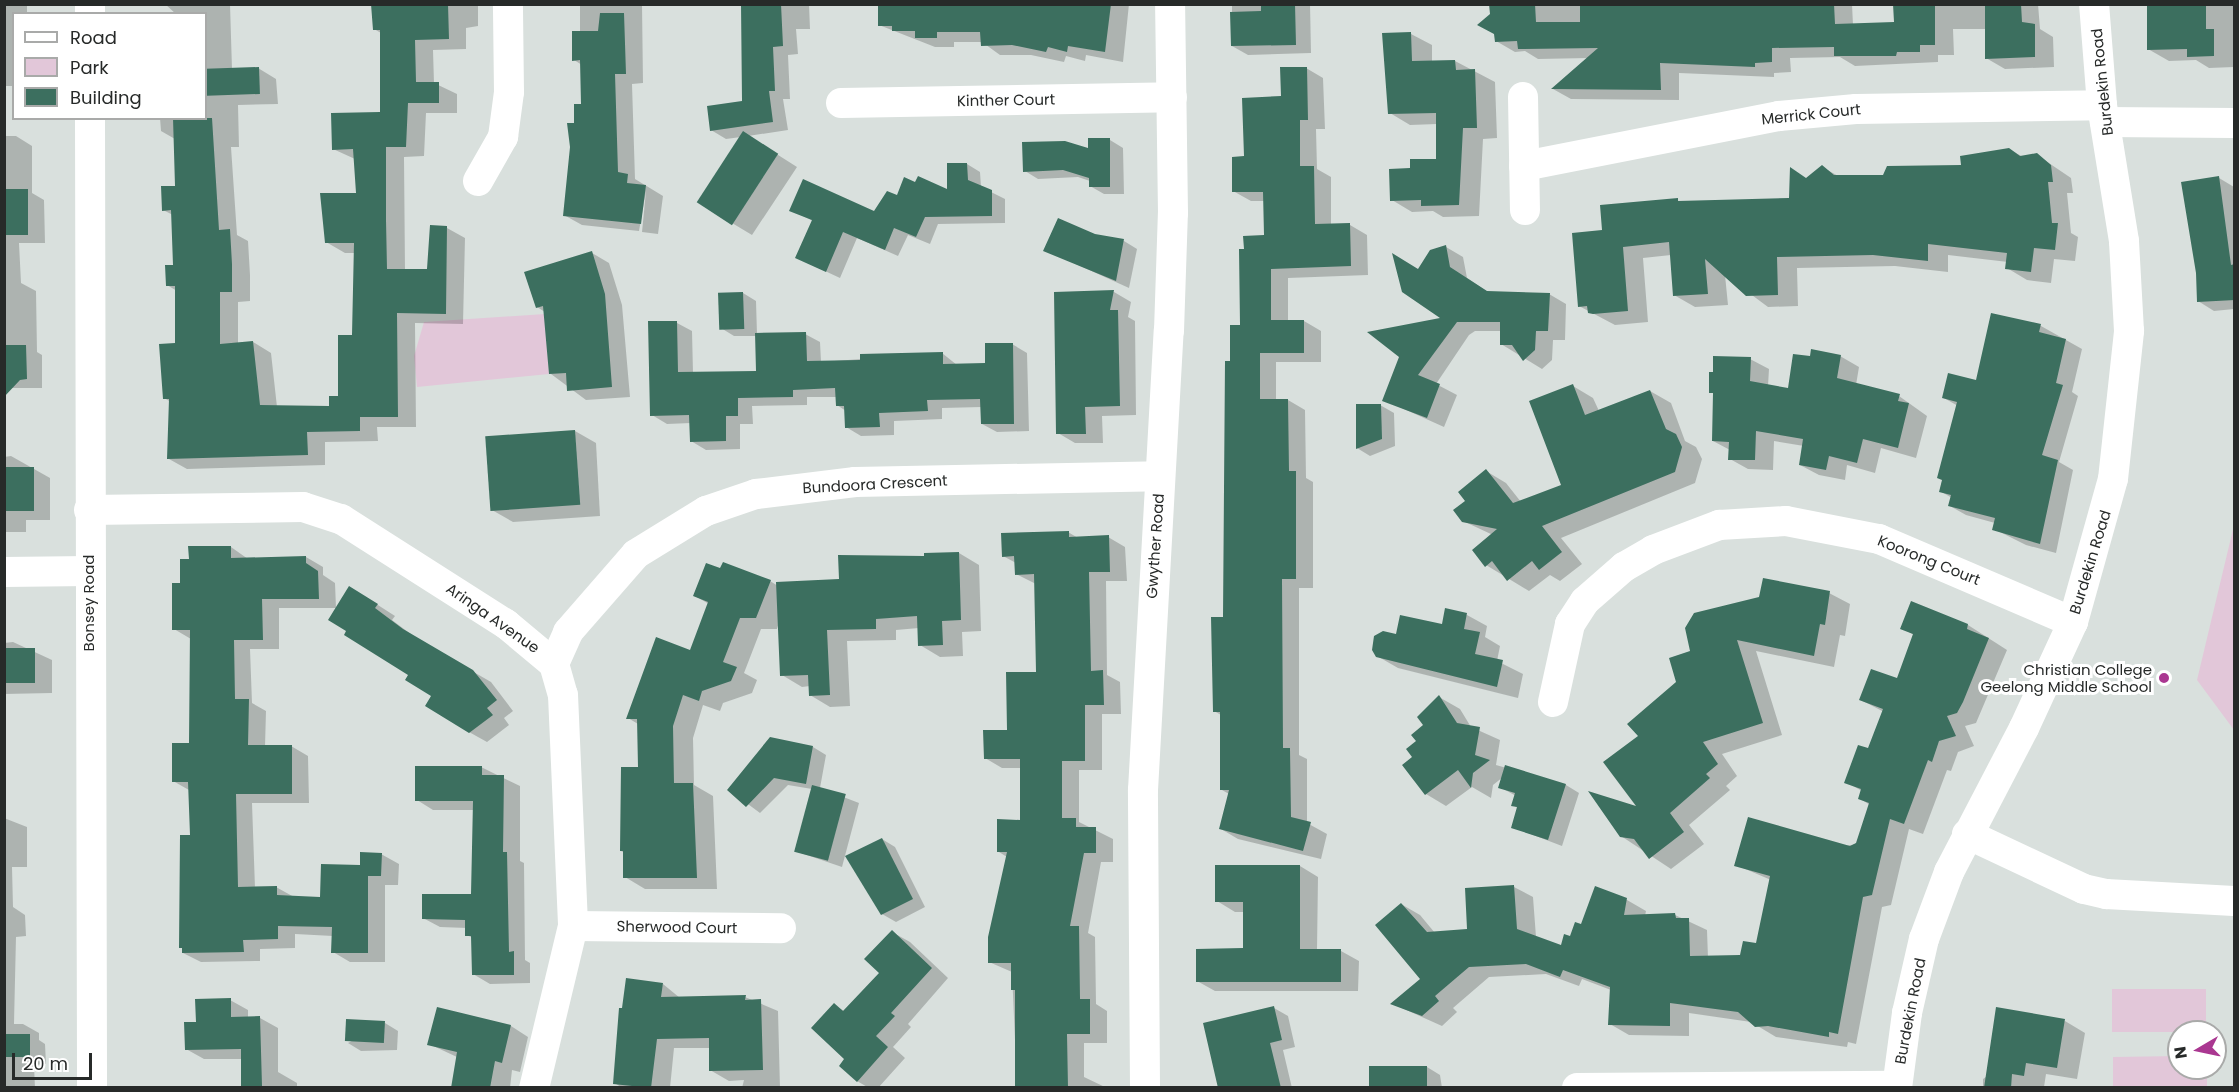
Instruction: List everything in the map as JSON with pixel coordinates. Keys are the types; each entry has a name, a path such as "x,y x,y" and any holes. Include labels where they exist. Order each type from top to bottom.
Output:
{"street":[{"path":"478,181 503,137 509,92 508,4"},
{"name":"Gwyther Road","path":"1144,1088 1143,790 1169,331 1172,97 1170,4"},
{"name":"Burdekin Road","path":"1897,1087 1907,1013 1924,939 1966,834 2024,728 2073,622 2114,479 2129,331 2124,241 2103,114 2094,4"},
{"name":"Kinther Court","path":"841,103 1172,97"},
{"path":"1523,97 1525,210"},
{"name":"Merrick Court","path":"1524,166 1779,116 1892,108 2103,114 2235,123"},
{"name":"Bonsey Road","path":"90,120 89,571 92,1088"},
{"name":"Bundoora Crescent","path":"554,664 568,632 636,554 706,511 756,494 844,483 1159,476"},
{"name":"Aringa Avenue","path":"89,510 303,507 341,519 506,624 554,664 563,695 573,926 534,1088"},
{"name":"Koorong Court","path":"1553,702 1570,624 1585,601 1624,567 1653,550 1719,525 1786,521 1879,539 2073,622"},
{"path":"4,572 89,571"},
{"path":"1966,834 2084,889 2106,894 2235,901"},
{"name":"Sherwood Court","path":"573,926 781,928"},
{"path":"1577,1088 1897,1087"}],"green space":[{"path":"545,314 549,374 417,387 414,356 424,322"},
{"path":"2234,525 2234,730 2197,680"},
{"path":"2112,989 2206,989 2206,1020 2167,1020 2167,1032 2112,1032"},
{"path":"2167,1056 2167,1080 2207,1080 2207,1087 2113,1087 2113,1057"}],"building":[{"path":"371,4 448,4 449,39 415,40 416,82 439,82 439,103 408,103 406,147 386,147 387,269 427,269 430,225 447,226 446,314 397,313 398,417 360,417 360,431 307,432 308,455 167,459 169,399 163,399 159,344 175,343 175,286 166,286 165,265 173,265 171,210 162,211 161,186 175,186 173,120 212,118 219,230 230,229 232,264 232,292 220,292 220,344 253,341 260,405 329,406 329,396 338,396 338,335 352,335 354,243 325,243 320,193 356,193 353,149 332,150 331,113 380,112 380,30 373,30"},
{"path":"741,4 781,4 783,46 773,47 775,91 769,91 773,122 710,131 707,106 742,101"},
{"path":"878,4 1111,4 1105,52 1068,46 1067,52 1048,47 1046,52 1012,45 981,46 980,32 937,32 937,38 915,38 915,31 892,31 892,26 878,26"},
{"path":"1261,4 1295,4 1296,45 1231,46 1230,12 1261,11"},
{"path":"1489,4 1535,4 1536,22 1580,22 1580,4 1834,4 1835,24 1894,22 1893,4 1935,4 1935,45 1920,45 1920,52 1897,52 1896,56 1834,56 1834,47 1772,48 1772,62 1755,63 1755,67 1660,63 1661,90 1551,89 1598,48 1518,49 1517,41 1495,42 1494,34 1477,25 1490,14"},
{"path":"1985,4 2021,4 2022,22 2035,24 2035,57 1985,59"},
{"path":"2147,4 2206,4 2206,29 2214,29 2214,56 2187,57 2187,49 2147,50"},
{"path":"600,13 624,13 626,74 615,74 618,172 628,174 627,183 646,185 641,224 563,216 570,147 567,123 574,123 574,104 581,104 580,60 572,61 572,31 598,31"},
{"path":"1411,32 1412,61 1455,60 1456,70 1475,69 1477,128 1463,128 1459,205 1421,206 1421,200 1390,201 1389,169 1410,168 1410,159 1436,159 1436,113 1388,114 1382,33"},
{"path":"259,67 260,94 207,96 207,69"},
{"path":"1280,67 1307,67 1308,120 1300,120 1300,166 1314,166 1315,224 1350,223 1351,266 1271,269 1271,320 1304,320 1304,353 1260,353 1260,399 1288,399 1289,471 1296,471 1296,579 1282,579 1283,748 1290,748 1291,817 1311,822 1303,851 1219,829 1229,790 1220,790 1220,712 1213,712 1211,617 1223,617 1225,361 1230,361 1230,325 1240,325 1239,249 1244,249 1243,236 1264,235 1263,192 1232,192 1232,157 1244,156 1242,98 1281,96"},
{"path":"743,131 778,154 732,225 697,202"},
{"path":"1088,138 1110,138 1110,187 1089,187 1089,178 1063,170 1023,172 1022,142 1065,141 1088,148"},
{"path":"2009,148 2020,156 2037,153 2051,165 2053,182 2048,182 2052,223 2058,223 2055,250 2034,248 2031,272 2005,269 2007,253 1928,244 1928,261 1873,255 1777,257 1778,295 1746,296 1705,259 1708,294 1673,296 1669,242 1623,247 1628,311 1593,314 1588,313 1587,306 1578,307 1572,233 1602,230 1600,205 1678,198 1678,201 1789,198 1790,167 1806,178 1822,165 1834,175 1883,175 1887,166 1961,165 1960,156"},
{"path":"947,163 967,163 968,180 992,190 992,216 925,217 916,237 894,228 885,250 843,232 826,272 795,258 812,220 789,211 803,179 874,211 887,191 897,195 904,177 915,182 918,176 947,189"},
{"path":"2219,176 2231,265 2235,264 2235,300 2197,302 2196,273 2181,182"},
{"path":"4,189 28,189 28,235 4,235"},
{"path":"1058,218 1095,234 1124,239 1116,281 1043,251"},
{"path":"1446,245 1450,267 1487,291 1550,293 1548,331 1536,331 1535,350 1523,361 1512,345 1500,345 1500,322 1457,322 1418,375 1440,384 1427,418 1382,401 1399,357 1367,332 1440,318 1402,292 1392,253 1418,269 1430,250"},
{"path":"592,251 605,294 612,387 567,391 566,373 549,374 543,306 536,308 524,272"},
{"path":"1114,290 1110,310 1118,310 1120,406 1085,407 1086,434 1056,434 1054,292"},
{"path":"743,292 744,329 719,330 718,293"},
{"path":"1991,313 2041,324 2039,332 2066,339 2056,383 2063,385 2042,455 2058,460 2040,544 1992,530 1995,518 1948,506 1951,495 1939,492 1942,480 1937,478 1957,402 1942,398 1948,373 1976,380"},
{"path":"648,321 677,321 678,372 756,371 755,333 806,332 807,361 860,360 860,354 943,352 943,364 985,363 985,343 1013,343 1014,424 981,424 980,399 927,400 928,411 879,413 880,427 845,428 844,406 836,406 835,388 793,390 793,397 738,398 738,416 726,416 726,441 690,442 689,415 650,416"},
{"path":"4,345 26,345 27,379 20,380 4,397"},
{"path":"1811,349 1841,355 1837,378 1900,394 1898,401 1909,403 1898,448 1863,439 1857,463 1829,456 1826,470 1799,465 1803,439 1756,431 1755,460 1728,460 1729,442 1712,441 1713,393 1709,393 1709,372 1713,372 1713,356 1751,357 1750,381 1788,388 1793,354 1810,356"},
{"path":"1573,384 1585,415 1650,390 1666,429 1676,434 1682,447 1675,472 1542,526 1562,552 1539,570 1532,561 1507,581 1492,561 1485,567 1472,550 1497,529 1462,522 1453,510 1465,501 1458,492 1486,469 1513,503 1561,485 1529,401"},
{"path":"1356,404 1381,404 1382,439 1356,449"},
{"path":"575,430 580,505 490,511 485,436"},
{"path":"4,467 34,467 34,511 4,511"},
{"path":"1069,531 1069,537 1109,535 1110,572 1089,572 1091,671 1103,670 1104,705 1085,705 1085,761 1062,761 1062,818 1076,818 1076,827 1096,827 1096,853 1084,853 1070,926 1079,926 1080,999 1090,999 1090,1034 1067,1034 1068,1088 1015,1088 1015,990 1011,990 1011,963 988,963 988,937 1007,852 997,852 997,819 1020,820 1020,759 984,759 983,730 1007,730 1006,672 1036,672 1034,574 1015,575 1014,556 1002,557 1001,533"},
{"path":"188,546 231,546 231,558 306,556 306,563 318,571 319,599 262,599 263,640 234,640 235,699 249,699 248,745 292,745 292,794 236,794 238,887 277,886 277,895 320,897 321,864 360,865 360,852 382,853 381,876 368,876 368,953 331,953 332,927 278,926 278,939 243,940 244,952 182,953 182,948 179,948 180,835 190,835 188,782 172,782 172,743 189,743 190,630 172,630 172,583 180,583 180,559 189,559"},
{"path":"959,552 961,620 942,621 943,645 918,646 917,616 876,619 876,629 827,630 830,695 809,696 808,675 780,676 776,582 839,579 838,555 924,556 924,553"},
{"path":"723,562 771,580 756,618 740,618 723,662 737,667 731,681 702,691 699,701 683,695 673,726 674,783 693,783 697,878 623,878 623,851 620,851 621,767 638,767 637,719 626,719 656,637 690,650 708,602 693,596 706,563 720,568"},
{"path":"1763,578 1830,591 1825,625 1820,624 1814,656 1737,640 1763,723 1703,742 1718,764 1706,774 1710,778 1670,813 1684,832 1649,859 1634,839 1620,837 1588,791 1636,806 1603,762 1638,736 1627,724 1676,682 1669,658 1690,651 1685,628 1694,613 1759,597"},
{"path":"349,586 378,604 375,608 403,629 473,670 497,700 487,708 493,715 469,733 425,706 431,696 405,680 408,675 344,635 346,631 328,620"},
{"path":"1911,601 1968,624 1967,629 1989,638 1963,702 1957,713 1947,716 1956,736 1939,741 1932,762 1928,760 1904,824 1890,819 1872,895 1863,897 1838,1034 1829,1032 1829,1037 1768,1026 1755,1027 1738,1012 1670,1003 1670,1026 1608,1025 1610,987 1563,970 1560,977 1526,964 1469,967 1435,996 1439,1001 1422,1016 1390,1004 1420,979 1375,925 1401,903 1427,932 1467,929 1465,888 1514,885 1517,929 1561,945 1564,934 1570,936 1575,922 1581,924 1595,886 1627,898 1624,915 1675,913 1676,918 1689,918 1690,956 1740,955 1743,941 1756,943 1770,876 1734,866 1748,817 1850,846 1856,843 1869,803 1858,799 1861,789 1844,783 1858,745 1868,748 1883,709 1859,700 1871,669 1897,678 1913,634 1900,629"},
{"path":"1445,608 1467,613 1464,629 1480,632 1475,654 1503,660 1497,687 1376,657 1372,650 1374,636 1383,631 1396,634 1400,615 1442,624"},
{"path":"4,648 35,648 35,683 4,683"},
{"path":"1439,695 1457,723 1480,727 1475,755 1490,760 1473,773 1471,788 1458,770 1425,795 1402,765 1412,757 1406,749 1416,741 1411,735 1423,725 1417,717"},
{"path":"770,737 813,746 806,784 774,778 746,807 727,790"},
{"path":"1505,765 1566,784 1548,840 1511,828 1517,807 1511,806 1515,793 1498,788"},
{"path":"415,766 482,766 482,775 504,775 503,852 507,852 509,952 514,951 514,975 472,975 471,936 465,936 465,920 422,919 422,894 471,894 473,801 415,801"},
{"path":"812,785 846,794 828,861 794,852"},
{"path":"882,838 913,899 881,915 845,856"},
{"path":"1215,865 1300,865 1300,949 1341,949 1341,982 1196,982 1196,949 1243,948 1243,902 1215,902"},
{"path":"892,930 932,968 891,1013 895,1016 876,1036 888,1047 857,1082 839,1066 844,1059 811,1028 834,1003 843,1011 879,973 864,959"},
{"path":"626,978 663,983 661,997 746,995 745,1000 761,999 763,1070 709,1071 709,1038 657,1039 651,1088 613,1084 619,1008 622,1008"},
{"path":"231,998 231,1017 260,1016 262,1086 241,1086 241,1049 185,1050 184,1022 196,1022 195,999"},
{"path":"1274,1006 1282,1040 1270,1043 1281,1088 1218,1088 1203,1023"},
{"path":"437,1007 511,1025 502,1063 495,1061 490,1088 451,1088 457,1052 427,1045"},
{"path":"1996,1007 2065,1019 2057,1068 2026,1063 2024,1076 2012,1074 2011,1088 1984,1088"},
{"path":"346,1019 385,1021 384,1043 345,1041"},
{"path":"4,1034 30,1034 30,1057 4,1057"},
{"path":"1369,1066 1427,1066 1427,1088 1369,1088"}],"place":[{"name":"Christian College Geelong Middle School","path":"2164,678"}]}
